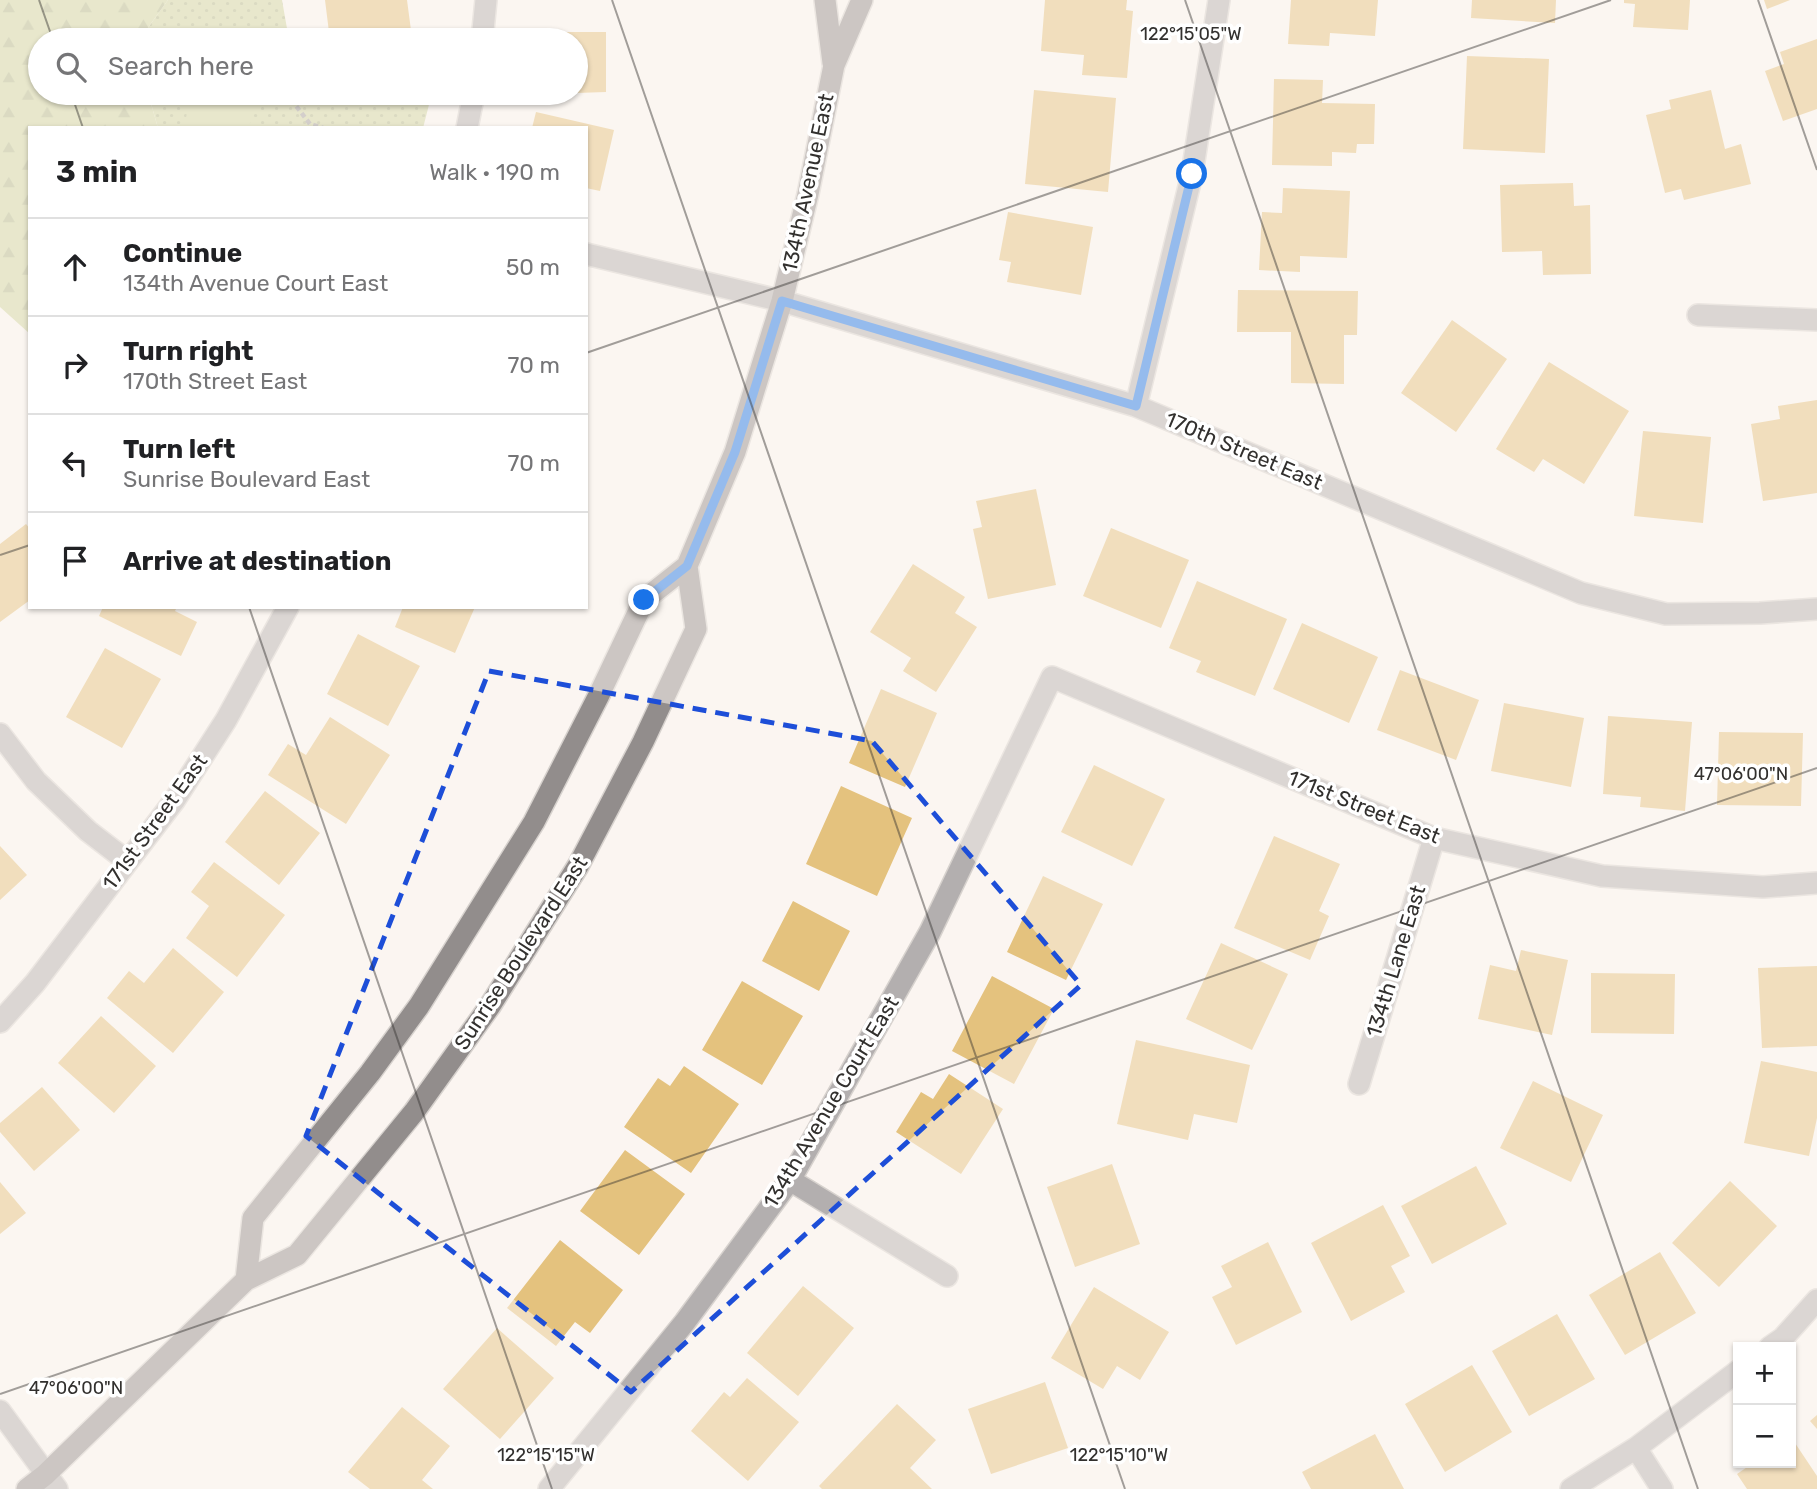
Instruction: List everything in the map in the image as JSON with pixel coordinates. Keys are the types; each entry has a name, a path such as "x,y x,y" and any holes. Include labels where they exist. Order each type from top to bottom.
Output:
{"street":[{"path":"483,28 486,0"},
{"name":"134th Avenue East","path":"825,0 834,65"},
{"name":"134th Avenue East","path":"782,301 808,194 834,65 862,0"},
{"path":"1136,406 1192,174 1219,0"},
{"path":"467,126 472,105"},
{"name":"170th Street East","path":"588,254 782,301 1136,406 1581,593 1666,614 1760,613 1817,609"},
{"path":"246,1280 253,1218 370,1073 419,1006 534,822 644,600 687,566 735,452 782,301"},
{"path":"1699,315 1817,320"},
{"name":"Sunrise Boulevard East","path":"27,1489 51,1482 246,1280 297,1255 414,1112 490,1006 578,866 643,742 696,629 687,566"},
{"name":"171st Street East","path":"0,1021 35,983 174,801 226,720 287,609"},
{"name":"171st Street East","path":"1052,677 1434,838 1602,876 1763,887 1817,883"},
{"name":"134th Avenue Court East","path":"549,1489 685,1322 790,1180 930,932 1052,677"},
{"path":"0,734 36,781 88,831 127,861"},
{"name":"134th Lane East","path":"1359,1084 1434,838"},
{"path":"790,1180 947,1276"},
{"path":"1777,1342 1817,1300"},
{"path":"1571,1489 1636,1448 1733,1375"},
{"path":"0,1411 51,1482"},
{"path":"1636,1448 1662,1489"}],"path":[{"path":"294,105 308,126"}],"highlighted area":[{"path":"489,671 872,741 1081,985 631,1392 306,1136"}],"green space":[{"path":"0,0 168,0 148,28 28,28 28,105 151,105 157,126 28,126 28,332 0,307"},
{"path":"168,0 282,0 287,28 148,28"},
{"path":"151,105 429,105 424,126 157,126"},
{"path":"189,105 254,105 249,126 184,126"}],"building":[{"path":"325,0 407,0 411,28 328,28"},
{"path":"1045,0 1127,0 1126,10 1133,11 1127,78 1082,75 1084,55 1041,51"},
{"path":"1291,0 1378,0 1375,36 1330,33 1329,46 1288,44"},
{"path":"1472,0 1556,0 1555,23 1471,18"},
{"path":"1624,0 1690,0 1688,30 1633,27 1635,4 1624,3"},
{"path":"1764,0 1790,0 1767,9"},
{"path":"588,32 606,32 606,92 588,93"},
{"path":"1817,39 1817,109 1783,121 1765,71 1784,64 1780,52"},
{"path":"1467,56 1549,59 1545,153 1463,149"},
{"path":"1274,79 1323,80 1322,103 1375,104 1374,144 1357,144 1356,153 1332,152 1332,166 1272,165"},
{"path":"1034,90 1116,98 1108,192 1025,184"},
{"path":"1711,90 1725,149 1741,144 1751,184 1684,200 1681,189 1665,193 1646,115 1671,109 1669,100"},
{"path":"536,112 614,130 600,191 588,188 588,126 532,126"},
{"path":"1573,183 1574,206 1590,205 1591,274 1543,275 1542,251 1502,252 1500,185"},
{"path":"1283,188 1350,191 1347,258 1300,256 1300,272 1259,270 1262,212 1282,213"},
{"path":"1008,212 1093,227 1081,295 1007,282 1011,262 999,260"},
{"path":"1238,290 1358,291 1357,335 1344,335 1344,384 1291,383 1291,332 1237,332"},
{"path":"1452,320 1507,359 1456,432 1401,393"},
{"path":"1549,362 1629,411 1584,484 1543,459 1534,472 1496,449"},
{"path":"1817,400 1817,493 1763,501 1751,424 1780,419 1778,406"},
{"path":"1643,431 1711,437 1703,523 1634,516"},
{"path":"1036,489 1056,585 988,599 973,529 982,527 976,501"},
{"path":"26,524 28,526 28,601 0,622 0,544"},
{"path":"1111,528 1189,560 1161,628 1083,596"},
{"path":"913,564 965,597 955,613 977,627 936,692 903,671 911,658 870,632"},
{"path":"1197,581 1287,619 1255,696 1196,672 1201,661 1169,648"},
{"path":"102,609 176,609 175,611 197,622 181,656 99,616"},
{"path":"402,609 474,609 455,653 395,627"},
{"path":"1302,623 1378,657 1349,723 1273,689"},
{"path":"358,634 420,666 388,726 327,694"},
{"path":"105,648 161,679 122,748 66,717"},
{"path":"1400,670 1479,700 1456,760 1377,730"},
{"path":"881,689 937,713 905,787 849,763"},
{"path":"1504,703 1584,718 1571,787 1491,771"},
{"path":"1608,716 1692,722 1685,811 1640,807 1641,797 1603,794"},
{"path":"330,717 390,755 346,824 268,775 288,744 306,755"},
{"path":"1719,732 1803,733 1801,806 1717,805"},
{"path":"1094,765 1165,799 1132,866 1061,832"},
{"path":"841,786 912,818 877,896 806,864"},
{"path":"265,791 320,833 279,885 225,842"},
{"path":"1274,836 1340,864 1319,911 1329,916 1310,960 1234,928"},
{"path":"0,846 27,875 0,900"},
{"path":"214,862 285,915 237,977 186,938 209,906 191,892"},
{"path":"1043,876 1103,904 1066,980 1007,952"},
{"path":"793,901 850,931 819,991 762,961"},
{"path":"1221,943 1288,974 1252,1050 1186,1019"},
{"path":"173,948 224,992 173,1053 107,998 129,971 144,983"},
{"path":"1521,950 1568,960 1552,1035 1478,1019 1490,965 1516,971"},
{"path":"1817,966 1817,1046 1762,1048 1758,968"},
{"path":"1591,973 1675,974 1674,1034 1591,1033"},
{"path":"992,976 1054,1009 1014,1084 952,1051"},
{"path":"742,981 803,1016 762,1085 702,1050"},
{"path":"101,1016 156,1066 114,1113 58,1063"},
{"path":"1136,1040 1250,1065 1237,1123 1194,1114 1188,1140 1117,1124"},
{"path":"1761,1061 1817,1072 1817,1118 1809,1156 1744,1143"},
{"path":"684,1066 739,1104 691,1173 624,1127 658,1078 670,1086"},
{"path":"949,1074 1003,1109 961,1174 896,1132 921,1092 933,1099"},
{"path":"1533,1081 1603,1115 1571,1182 1500,1148"},
{"path":"42,1087 80,1130 34,1171 0,1132 0,1123"},
{"path":"625,1150 685,1194 639,1255 580,1211"},
{"path":"1112,1164 1140,1244 1075,1267 1047,1187"},
{"path":"1476,1166 1507,1224 1432,1264 1401,1206"},
{"path":"1730,1181 1777,1226 1719,1287 1672,1243"},
{"path":"0,1182 26,1213 0,1234"},
{"path":"1383,1205 1410,1256 1391,1266 1405,1292 1351,1321 1311,1243"},
{"path":"560,1240 623,1290 590,1333 575,1322 556,1346 507,1308"},
{"path":"1268,1242 1302,1312 1236,1345 1212,1297 1232,1287 1221,1266"},
{"path":"1660,1252 1696,1313 1625,1355 1589,1295"},
{"path":"803,1286 854,1328 798,1396 747,1353"},
{"path":"1094,1287 1169,1332 1140,1380 1117,1366 1103,1389 1051,1358"},
{"path":"1557,1314 1595,1379 1529,1416 1492,1351"},
{"path":"497,1328 554,1378 500,1439 443,1389"},
{"path":"1472,1365 1512,1432 1445,1472 1405,1404"},
{"path":"747,1378 799,1422 748,1481 691,1431 724,1392 730,1397"},
{"path":"1045,1382 1068,1448 991,1474 968,1409"},
{"path":"897,1404 936,1440 910,1468 932,1489 822,1489 819,1486"},
{"path":"402,1407 450,1446 422,1480 433,1489 370,1489 348,1472"},
{"path":"1817,1415 1817,1429 1810,1421"},
{"path":"1375,1434 1404,1489 1311,1489 1302,1472"},
{"path":"1796,1444 1817,1476 1817,1489 1747,1489 1737,1474 1746,1468 1796,1468"}],"route":[{"path":"644,600 687,566 735,452 782,301 1136,406 1192,174"}]}
